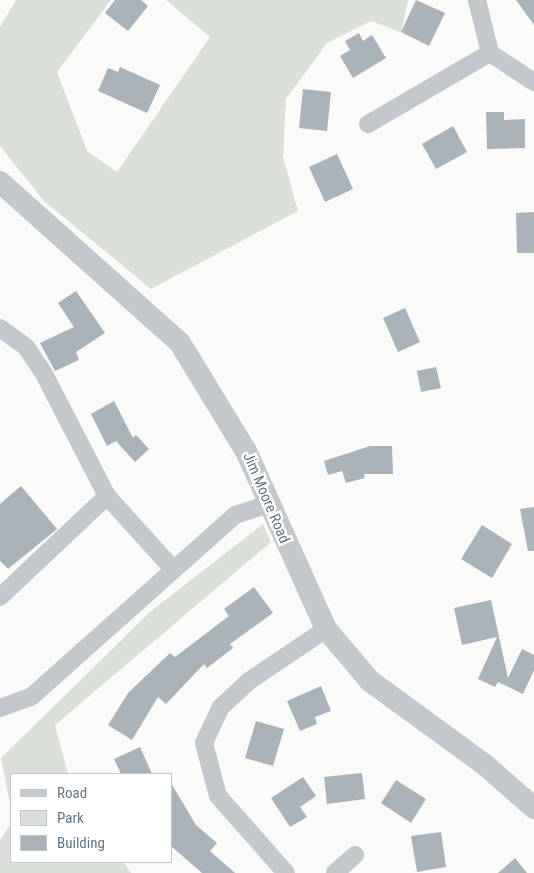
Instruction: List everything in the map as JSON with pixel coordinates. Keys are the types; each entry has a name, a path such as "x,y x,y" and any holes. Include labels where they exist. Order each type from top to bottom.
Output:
{"street":[{"path":"477,0 490,53 534,82"},
{"path":"368,124 490,53"},
{"name":"Jim Moore Road","path":"0,182 180,343 246,451 326,629 370,681 484,764 534,808"},
{"path":"2,332 26,347 44,374 107,496 172,568"},
{"path":"0,598 107,496"},
{"path":"0,708 31,697 172,568 235,515 269,504"},
{"path":"286,873 218,796 204,743 221,707 249,681 326,629"},
{"path":"335,873 355,855"}],"green space":[{"path":"16,0 111,0 57,72 87,151 117,172 210,37 166,0 408,0 401,32 371,21 327,43 286,99 283,157 298,211 151,289 44,201 0,146 0,27"},
{"path":"263,524 271,542 55,725 68,773 10,773 10,804 1,758 151,611"},
{"path":"10,825 10,863 124,863 131,873 0,873 0,840"}],"building":[{"path":"115,0 141,0 148,6 128,31 105,13"},
{"path":"416,0 445,13 429,46 401,32"},
{"path":"516,0 534,0 534,25"},
{"path":"359,33 363,41 372,35 386,58 353,78 340,56 350,50 345,41"},
{"path":"120,67 160,85 147,113 98,91 108,68 118,72"},
{"path":"303,89 331,92 327,131 299,128"},
{"path":"486,112 504,112 504,120 525,119 525,148 487,149"},
{"path":"453,126 467,152 436,169 422,144"},
{"path":"337,154 353,189 325,202 309,167"},
{"path":"534,212 534,253 517,253 516,213"},
{"path":"76,291 105,333 76,352 79,360 55,371 40,343 74,327 58,303"},
{"path":"405,308 420,342 398,352 383,318"},
{"path":"436,367 441,388 421,392 417,371"},
{"path":"114,401 133,438 136,435 149,449 135,462 116,441 107,446 91,414"},
{"path":"370,446 392,446 393,474 364,474 365,478 346,483 342,471 328,475 324,461"},
{"path":"21,486 57,529 8,569 0,561 0,504"},
{"path":"534,507 534,551 528,551 520,509"},
{"path":"482,525 512,544 492,578 461,559"},
{"path":"254,587 273,613 230,644 233,648 207,668 204,664 166,704 158,697 132,740 108,725 128,693 170,653 175,657 229,616 224,609"},
{"path":"491,600 508,678 522,649 534,655 534,670 523,694 498,682 495,687 478,679 497,637 462,645 454,608"},
{"path":"321,686 331,711 315,717 317,724 300,731 287,701"},
{"path":"256,721 284,729 273,766 245,758"},
{"path":"140,747 152,773 121,773 114,759"},
{"path":"362,773 365,799 327,804 324,777"},
{"path":"303,777 316,796 300,807 307,817 290,827 271,798"},
{"path":"396,780 426,799 411,823 381,803"},
{"path":"172,785 196,825 217,843 210,851 235,873 202,873 172,847"},
{"path":"441,832 446,867 417,872 411,836"},
{"path":"515,858 527,873 498,873"}]}
